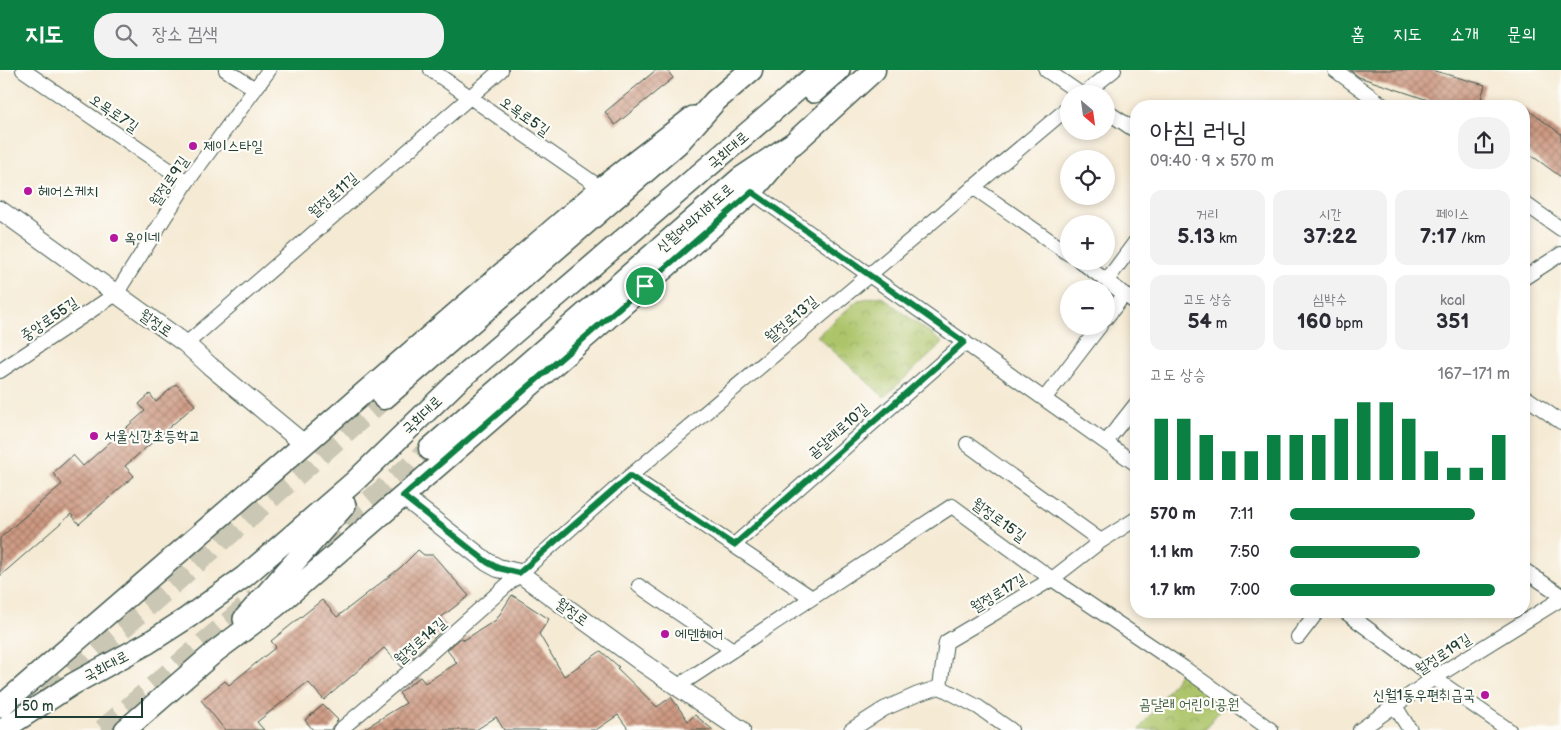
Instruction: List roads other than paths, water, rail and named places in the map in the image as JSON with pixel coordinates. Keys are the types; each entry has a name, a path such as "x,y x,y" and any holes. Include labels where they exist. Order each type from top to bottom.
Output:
{"highway":[{"path":"384,398 678,143 715,100 751,70"},
{"name":"신월여의지하도로","path":"430,449 740,179 794,143 874,70"}],"main road":[{"name":"국회대로","path":"2,730 73,684 148,643 244,577 354,482 458,381 821,70"},
{"name":"국회대로","path":"216,651 336,514 450,402 839,70"},
{"path":"0,707 601,188 715,100"},
{"path":"125,730 216,651 276,607 752,192 794,143"}],"street":[{"name":"오목로7길","path":"23,70 187,182"},
{"path":"226,70 255,89"},
{"name":"월정로9길","path":"116,294 187,182 269,70"},
{"name":"오목로5길","path":"431,70 601,188"},
{"name":"월정로11길","path":"186,344 501,70"},
{"path":"1046,70 1069,85"},
{"path":"1095,85 1114,70"},
{"path":"1335,70 1376,100"},
{"name":"월정로13길","path":"519,573 630,476 1060,114"},
{"path":"1115,117 1130,127"},
{"path":"973,187 1060,248"},
{"path":"752,192 1130,460"},
{"path":"1530,207 1561,229"},
{"name":"월정로","path":"0,210 186,344 304,444"},
{"path":"1093,270 1107,280 1130,249"},
{"path":"1530,274 1561,254"},
{"path":"1115,287 1130,298"},
{"name":"중앙로55길","path":"0,371 116,294"},
{"path":"1115,306 1124,294"},
{"path":"1044,399 1093,335"},
{"name":"곰달래로10길","path":"734,545 964,342"},
{"path":"1530,400 1561,422"},
{"path":"1106,442 1130,412"},
{"path":"967,444 1101,541"},
{"path":"630,476 812,598"},
{"name":"월정로","path":"403,496 487,562 498,568 519,573 640,661 741,730"},
{"name":"월정로15길","path":"678,686 952,506 1052,579 1184,668 1271,730"},
{"name":"월정로17길","path":"940,687 946,642 1052,579 1101,541 1130,523"},
{"name":"월정로14길","path":"340,730 417,665 519,573"},
{"path":"1530,574 1561,595"},
{"path":"639,586 732,650"},
{"name":"월정로19길","path":"1360,730 1434,678 1561,599"},
{"path":"1298,637 1313,618"},
{"path":"1353,618 1434,678 1509,730"},
{"path":"851,730 884,708 940,687 978,707 1011,730"},
{"path":"1395,706 1410,730"}],"tunnel":[{"path":"47,694 384,398"},
{"path":"320,544 430,449"},
{"path":"103,730 256,599"}],"place":[{"name":"제이스타일","path":"193,146"},
{"name":"헤어스케치","path":"28,191"},
{"name":"옥이네","path":"114,238"},
{"name":"서울신강초등학교","path":"94,436"},
{"name":"에덴헤어","path":"665,634"},
{"name":"신월1동우편취급국","path":"1485,695"}],"park label":[{"name":"곰달래 어린이공원","path":"1189,704"}]}
